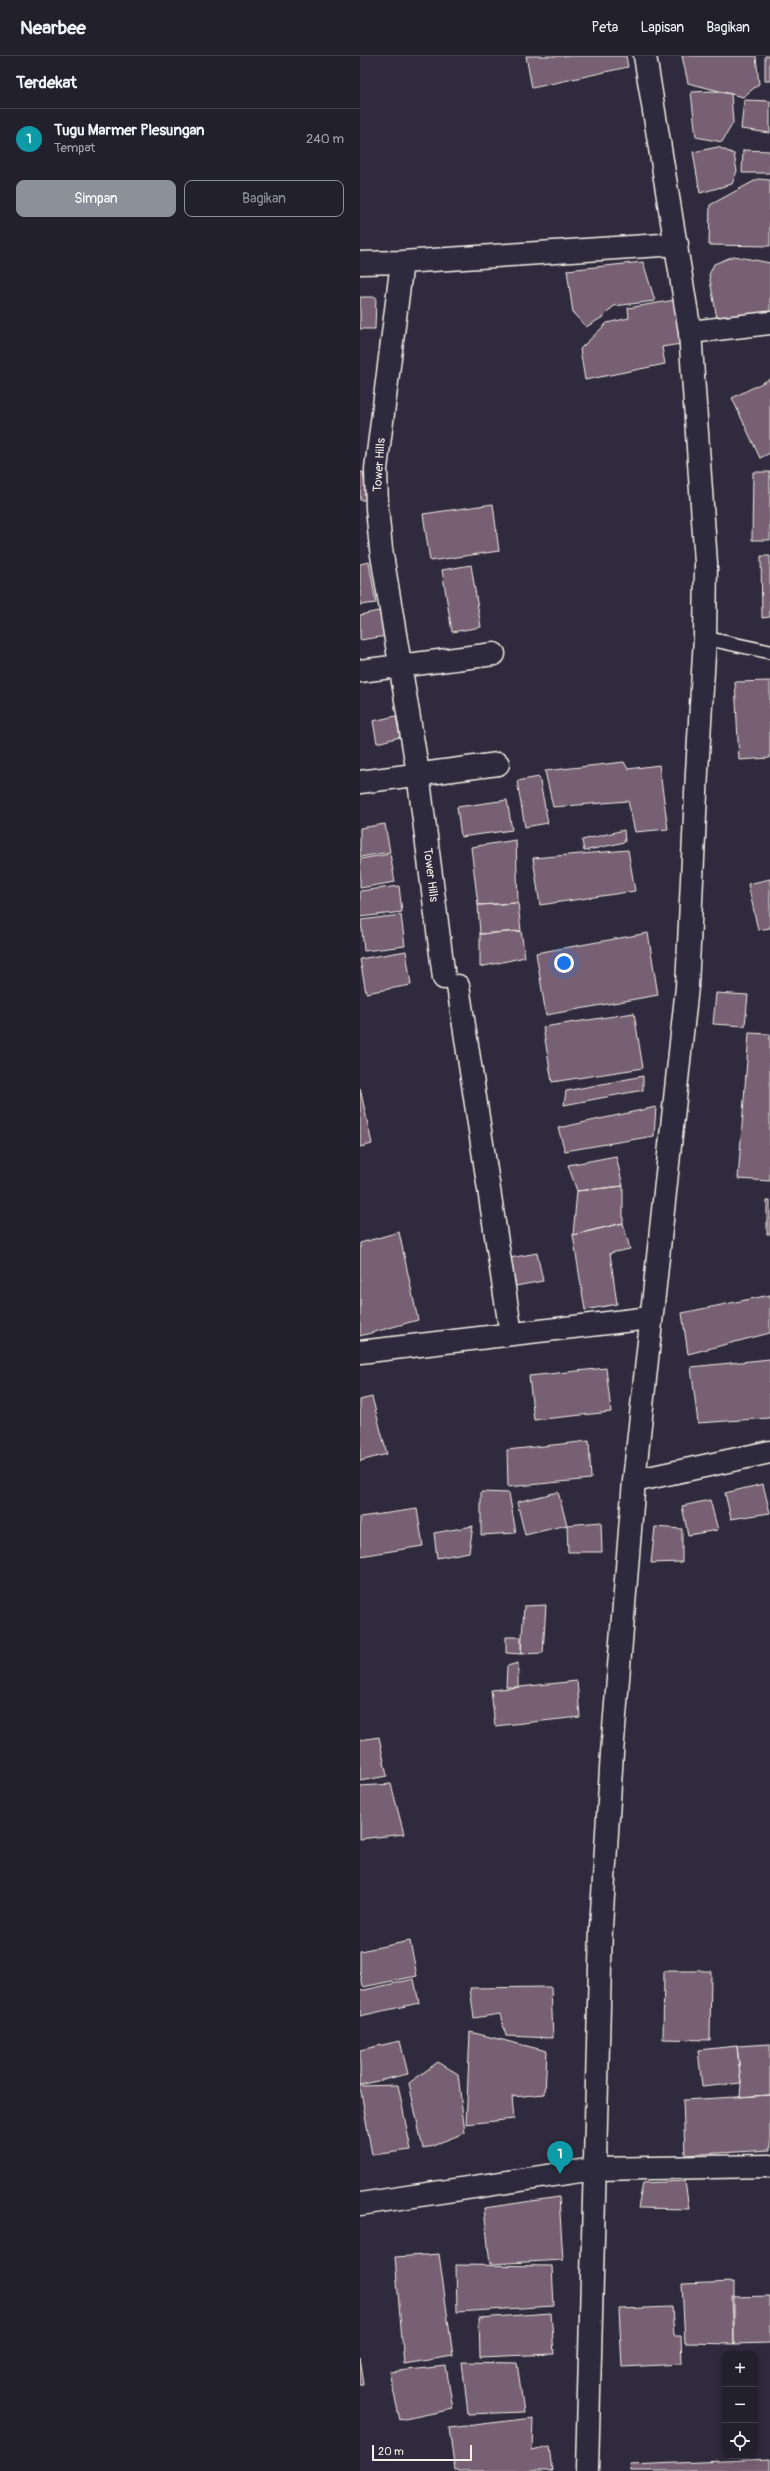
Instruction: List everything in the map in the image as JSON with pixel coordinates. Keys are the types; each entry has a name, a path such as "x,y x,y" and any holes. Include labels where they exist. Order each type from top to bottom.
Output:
{"street":[{"path":"587,2471 601,1927 612,1753 634,1481 650,1318 687,987 696,772 705,638 706,563 690,332 646,56"},
{"path":"360,263 402,262 676,244"},
{"name":"Tower Hills","path":"402,262 376,469 377,508 381,549 451,982 512,1334"},
{"path":"690,332 770,323"},
{"path":"360,671 494,654"},
{"path":"360,782 418,773 498,764"},
{"path":"360,1352 650,1318"},
{"path":"634,1481 770,1452"},
{"path":"360,2204 594,2169 770,2166"}],"lane":[{"path":"705,638 770,652"}],"building":[{"path":"526,56 626,56 628,67 532,88"},
{"path":"682,56 756,56 759,84 743,97 688,83"},
{"path":"765,56 770,56 770,81 765,81"},
{"path":"713,91 731,94 733,123 722,142 696,137 691,92"},
{"path":"744,100 770,101 770,133 741,129"},
{"path":"718,147 734,154 737,171 732,184 700,193 693,152"},
{"path":"743,150 770,151 770,173 742,173"},
{"path":"758,179 770,180 770,246 709,245 710,205"},
{"path":"734,256 770,263 770,314 718,324 709,275 714,264"},
{"path":"643,262 655,301 614,306 603,317 586,327 573,313 567,270"},
{"path":"360,297 376,297 375,329 360,329"},
{"path":"675,300 681,344 662,347 665,364 585,380 580,349 607,323 629,318 628,308"},
{"path":"770,379 770,453 760,458 732,398"},
{"path":"363,472 367,500 360,500 360,473"},
{"path":"753,472 770,472 770,540 752,540"},
{"path":"493,504 499,551 430,561 423,514"},
{"path":"761,556 770,556 770,617 762,618"},
{"path":"369,562 376,603 360,605 360,564"},
{"path":"471,565 481,627 452,632 442,570"},
{"path":"383,610 387,636 360,640 360,615"},
{"path":"770,681 770,758 739,760 735,682"},
{"path":"396,716 400,737 377,743 373,721"},
{"path":"624,762 628,769 659,765 668,829 635,832 628,801 553,807 545,771"},
{"path":"539,777 548,823 525,827 517,781"},
{"path":"507,800 512,830 461,837 457,807"},
{"path":"385,824 390,852 360,857 360,828"},
{"path":"624,830 625,842 584,851 582,840"},
{"path":"516,840 518,903 478,905 471,847"},
{"path":"628,850 635,891 540,905 533,858"},
{"path":"390,854 395,882 360,888 360,859"},
{"path":"770,879 770,928 758,930 748,884"},
{"path":"399,886 402,912 360,917 360,891"},
{"path":"518,903 521,931 480,934 478,905"},
{"path":"401,915 405,946 364,951 361,920"},
{"path":"521,931 525,957 480,967 480,934"},
{"path":"648,933 658,995 546,1015 536,953"},
{"path":"406,951 411,985 366,993 360,959"},
{"path":"716,993 748,995 745,1026 713,1024"},
{"path":"634,1013 643,1068 552,1082 543,1027"},
{"path":"749,1033 770,1034 770,1181 738,1179"},
{"path":"643,1076 643,1090 564,1105 566,1091"},
{"path":"360,1088 372,1144 360,1147"},
{"path":"656,1107 654,1136 565,1151 558,1128"},
{"path":"616,1156 623,1186 577,1191 568,1165"},
{"path":"623,1186 623,1223 573,1235 577,1191"},
{"path":"767,1201 770,1201 770,1234 767,1234"},
{"path":"623,1223 630,1249 610,1253 617,1304 585,1310 573,1235"},
{"path":"399,1232 418,1320 360,1336 360,1243"},
{"path":"537,1253 543,1281 516,1286 510,1258"},
{"path":"770,1295 770,1333 688,1354 682,1313"},
{"path":"770,1359 770,1418 698,1423 691,1367"},
{"path":"606,1368 611,1412 534,1420 529,1376"},
{"path":"372,1397 387,1454 360,1461 360,1400"},
{"path":"589,1441 591,1479 508,1487 507,1450"},
{"path":"763,1484 770,1513 731,1519 725,1493"},
{"path":"481,1492 509,1493 516,1533 481,1535"},
{"path":"558,1492 567,1525 525,1535 517,1502"},
{"path":"710,1500 718,1530 688,1535 682,1506"},
{"path":"417,1509 423,1546 360,1556 360,1517"},
{"path":"601,1522 602,1552 568,1552 567,1525"},
{"path":"473,1526 469,1552 437,1558 434,1533"},
{"path":"655,1527 682,1529 682,1562 651,1563"},
{"path":"546,1605 543,1653 521,1654 524,1606"},
{"path":"506,1637 521,1637 521,1654 506,1653"},
{"path":"518,1663 518,1687 506,1687 507,1666"},
{"path":"577,1681 580,1717 495,1726 491,1690"},
{"path":"379,1737 387,1776 360,1781 360,1740"},
{"path":"391,1784 404,1834 360,1839 360,1786"},
{"path":"410,1941 417,1976 363,1987 360,1971 360,1951"},
{"path":"664,1971 711,1971 710,2040 663,2039"},
{"path":"414,1979 419,2003 360,2016 360,1991"},
{"path":"551,1987 553,2038 506,2036 500,2014 474,2018 470,1988"},
{"path":"470,2032 547,2051 545,2094 512,2097 514,2119 466,2124"},
{"path":"400,2041 408,2074 360,2085 360,2050"},
{"path":"770,2044 770,2095 740,2097 741,2083 737,2046"},
{"path":"737,2046 741,2083 702,2087 698,2050"},
{"path":"438,2062 458,2074 465,2133 423,2149 409,2083"},
{"path":"398,2085 411,2150 372,2155 360,2086"},
{"path":"770,2095 770,2150 685,2155 683,2100"},
{"path":"685,2181 689,2209 638,2208 643,2183"},
{"path":"559,2197 563,2260 490,2264 484,2208"},
{"path":"439,2254 453,2356 404,2364 395,2257"},
{"path":"456,2265 552,2266 554,2306 457,2312"},
{"path":"734,2282 734,2344 685,2343 682,2284"},
{"path":"770,2296 770,2343 734,2344 732,2297"},
{"path":"672,2307 674,2336 681,2336 682,2364 622,2367 619,2309"},
{"path":"551,2313 554,2354 480,2357 479,2318"},
{"path":"360,2357 364,2385 360,2385"},
{"path":"462,2362 517,2363 524,2412 468,2414"},
{"path":"446,2366 453,2409 400,2420 389,2372"},
{"path":"533,2418 532,2450 549,2446 552,2471 455,2471 449,2428"},
{"path":"770,2459 770,2471 631,2471 630,2465"}],"place":[{"name":"Tugu Marmer Plesungan","path":"560,2174"}]}
